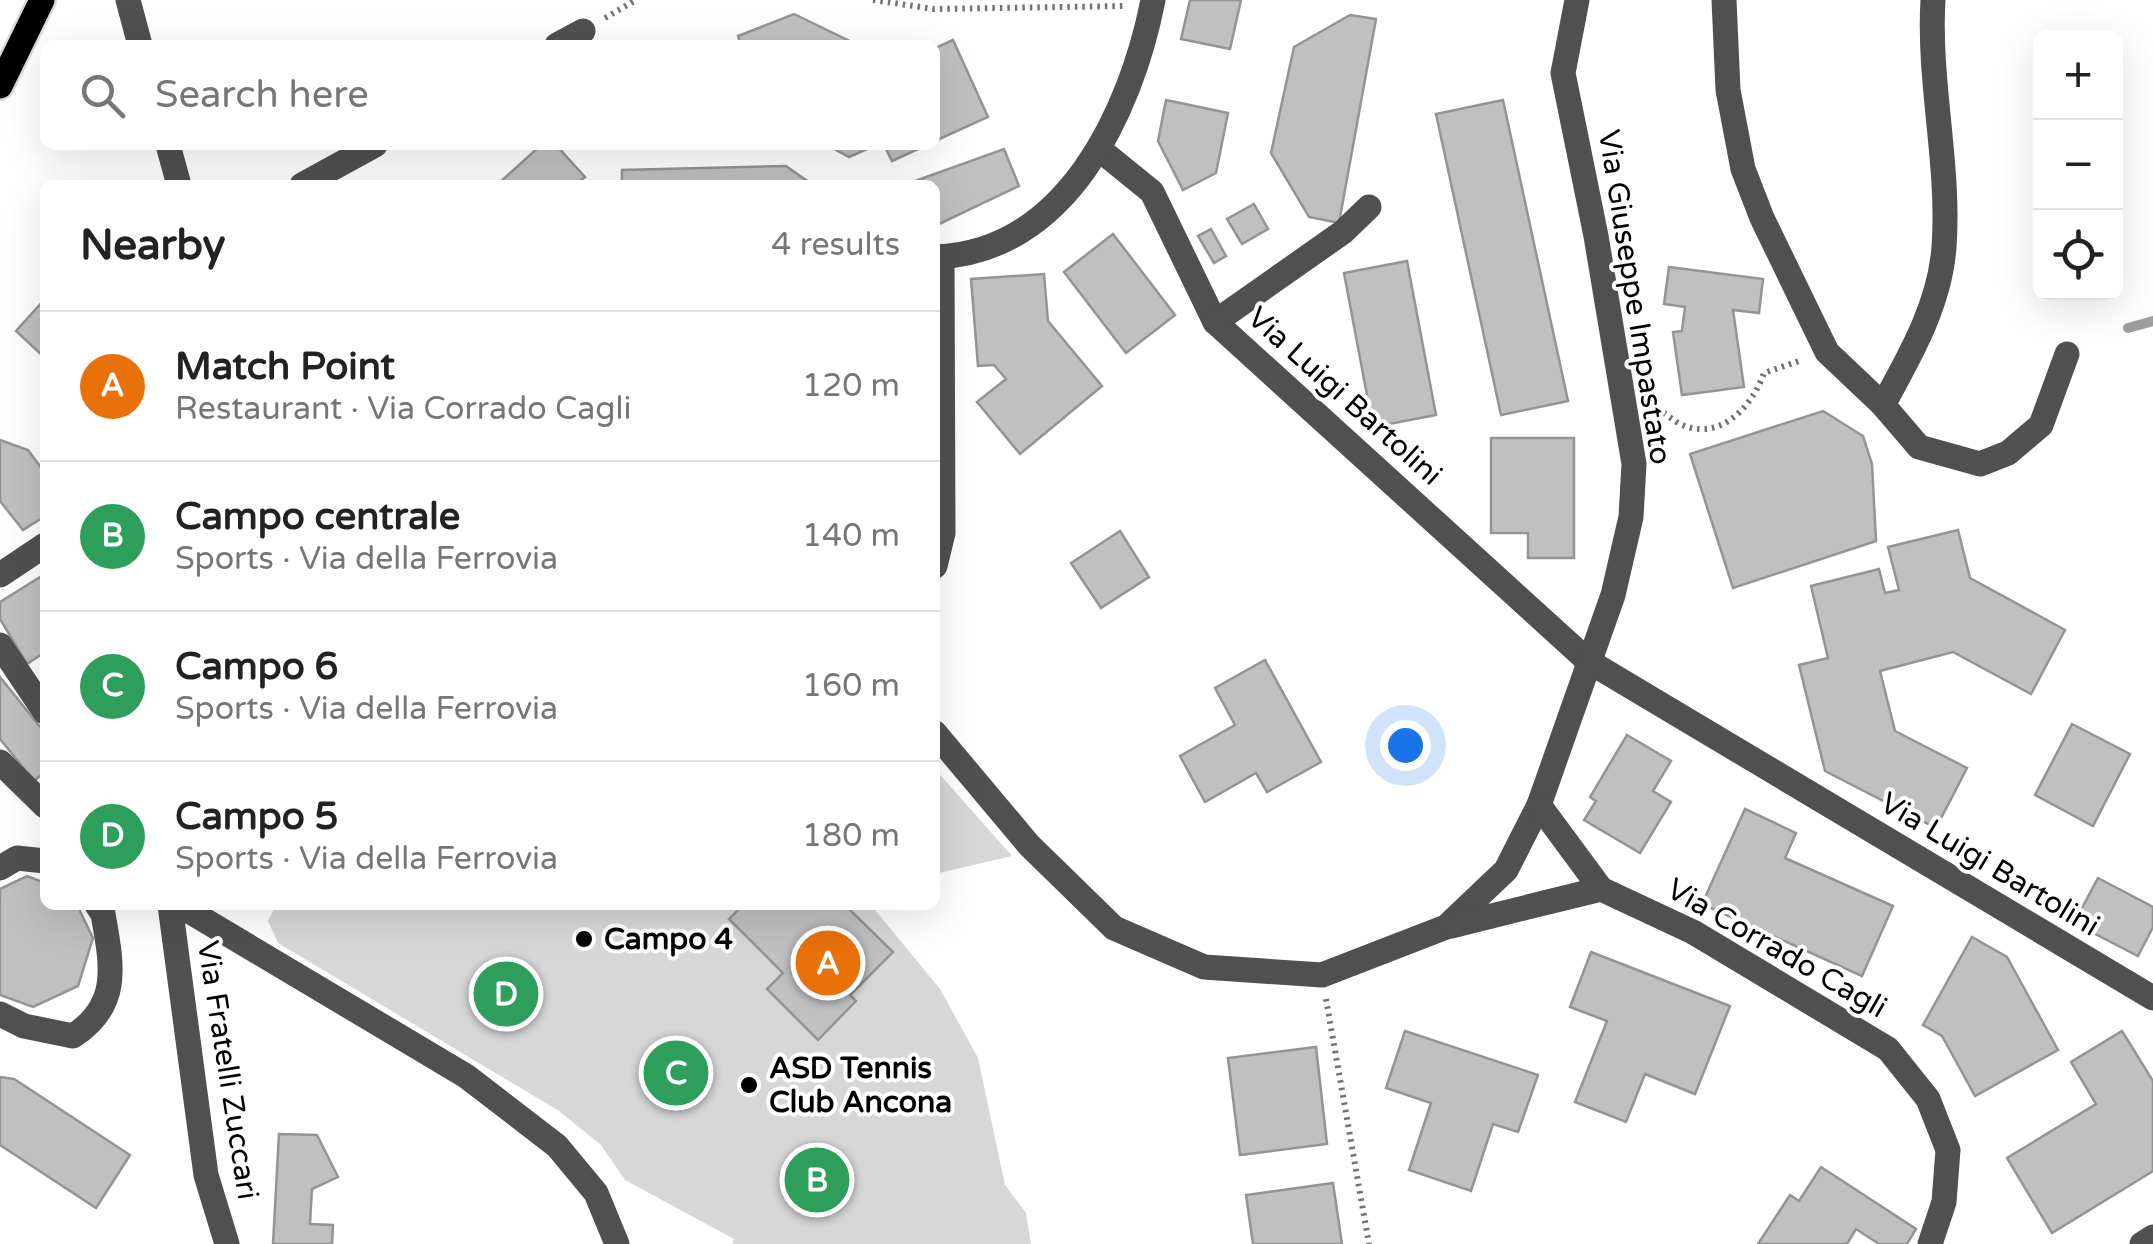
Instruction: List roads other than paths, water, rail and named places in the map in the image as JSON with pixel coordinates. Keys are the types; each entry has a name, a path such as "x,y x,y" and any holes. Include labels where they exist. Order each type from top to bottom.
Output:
{"main road":[{"path":"0,86 42,0"}],"street":[{"path":"128,0 139,40"},
{"name":"Via Giuseppe Impastato","path":"1577,0 1563,74 1634,464 1631,517 1616,580 1588,661"},
{"path":"1724,0 1728,90 1744,169 1781,262 1827,352 1883,405 1918,448 1980,464 2008,453 2042,424 2068,354"},
{"path":"1883,405 1922,332 1944,251 1945,192 1931,33 1934,0"},
{"path":"940,257 978,253 1060,200 1099,149 1133,74 1152,4"},
{"path":"566,40 582,31"},
{"name":"Via Luigi Bartolini","path":"1099,149 1152,192 1215,322 1588,661 2153,998"},
{"path":"170,150 178,180"},
{"path":"311,180 366,150"},
{"path":"1215,322 1343,232 1369,206"},
{"path":"940,367 943,533 940,545"},
{"path":"0,575 40,549"},
{"path":"0,645 40,705"},
{"path":"1446,927 1506,870 1539,805 1588,661"},
{"path":"940,739 1029,845 1114,928 1204,967 1322,975 1446,927 1601,889"},
{"path":"0,762 40,795"},
{"name":"Via Corrado Cagli","path":"1539,805 1601,889 1693,932 1888,1049 1928,1099 1948,1150 1944,1202 1930,1244"},
{"path":"0,868 17,858 40,860"},
{"path":"0,1014 24,1026 73,1036 98,1020 111,984 100,910"},
{"name":"Via Fratelli Zuccari","path":"171,910 206,1174 226,1244"},
{"path":"186,910 466,1076 557,1146 596,1194 617,1244"},
{"path":"2142,1244 2153,1237"}],"waterway":[{"path":"2128,328 2153,321"}],"place":[{"name":"Campo 4","path":"584,939"},
{"name":"Match Point","path":"828,963"},
{"name":"Campo 5","path":"506,994"},
{"name":"Campo 6","path":"676,1073"},
{"name":"ASD Tennis Club Ancona","path":"749,1085"},
{"name":"Campo centrale","path":"817,1180"}]}
